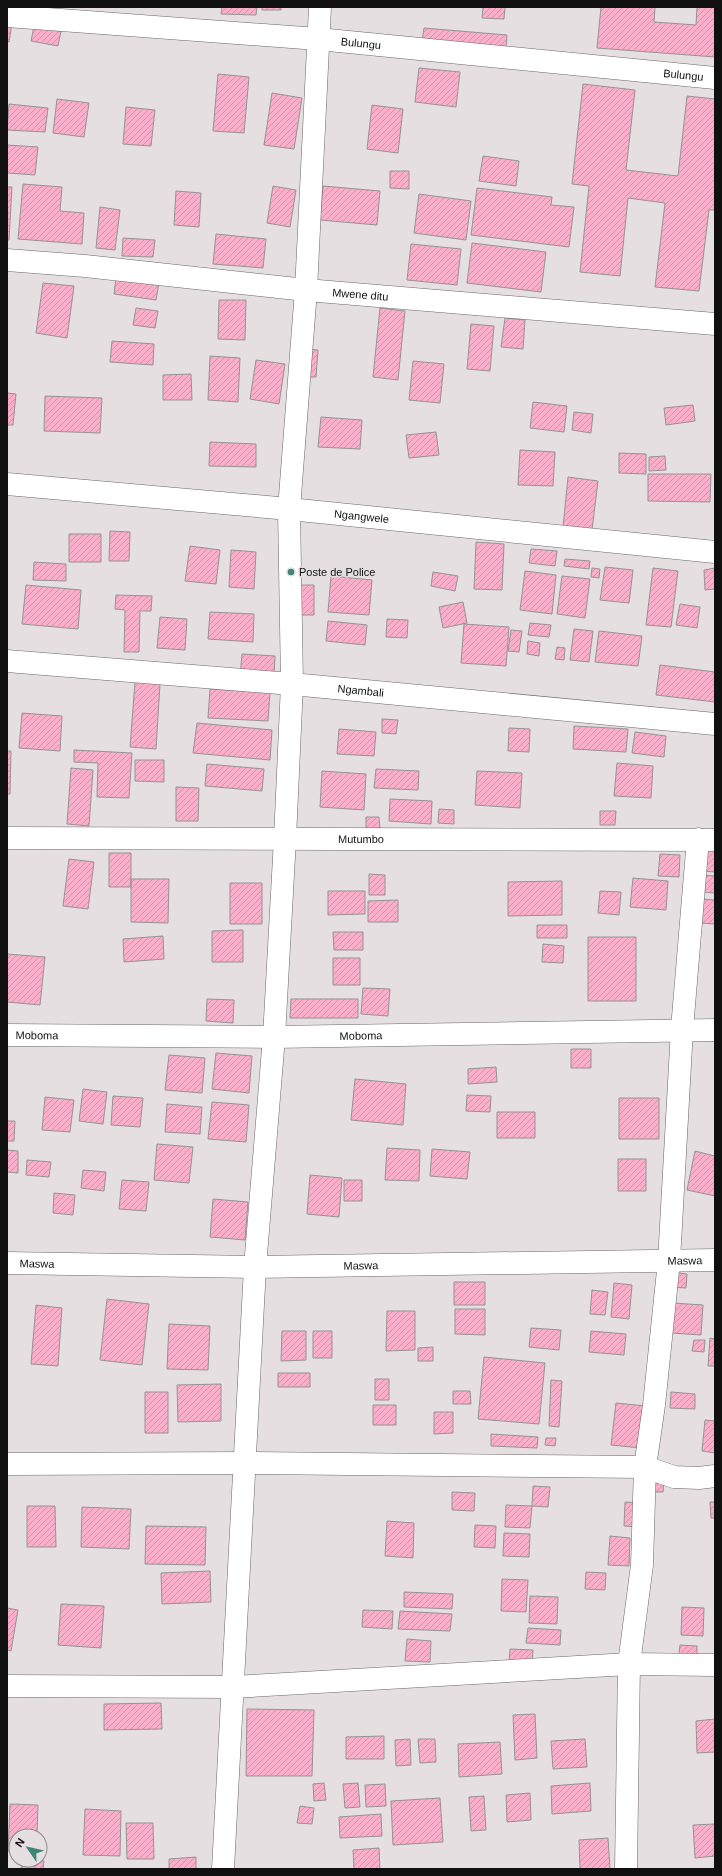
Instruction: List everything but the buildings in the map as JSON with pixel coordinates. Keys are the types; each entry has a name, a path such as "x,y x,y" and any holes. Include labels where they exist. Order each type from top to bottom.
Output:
{"street":[{"path":"223,1869 255,1267 274,1037 285,839 292,684 289,509 306,290 320,7"},
{"name":"Bulungu","path":"7,16 318,39 715,78"},
{"name":"Mwene ditu","path":"7,260 85,266 306,290 715,324"},
{"name":"Ngangwele","path":"7,484 289,509 715,552"},
{"name":"Ngambali","path":"7,661 292,684 715,724"},
{"name":"Mutumbo","path":"7,838 706,840"},
{"path":"626,1869 629,1664 642,1565 645,1467 654,1405 668,1261 682,1029 706,840"},
{"name":"Moboma","path":"7,1035 274,1037 682,1029 715,1030"},
{"name":"Maswa","path":"7,1263 255,1267 715,1260"},
{"path":"7,1464 245,1463 645,1467 674,1478 699,1478 715,1476"},
{"path":"7,1686 233,1687 629,1664 715,1665"}],"place":[{"name":"Poste de Police","path":"291,572"}]}
